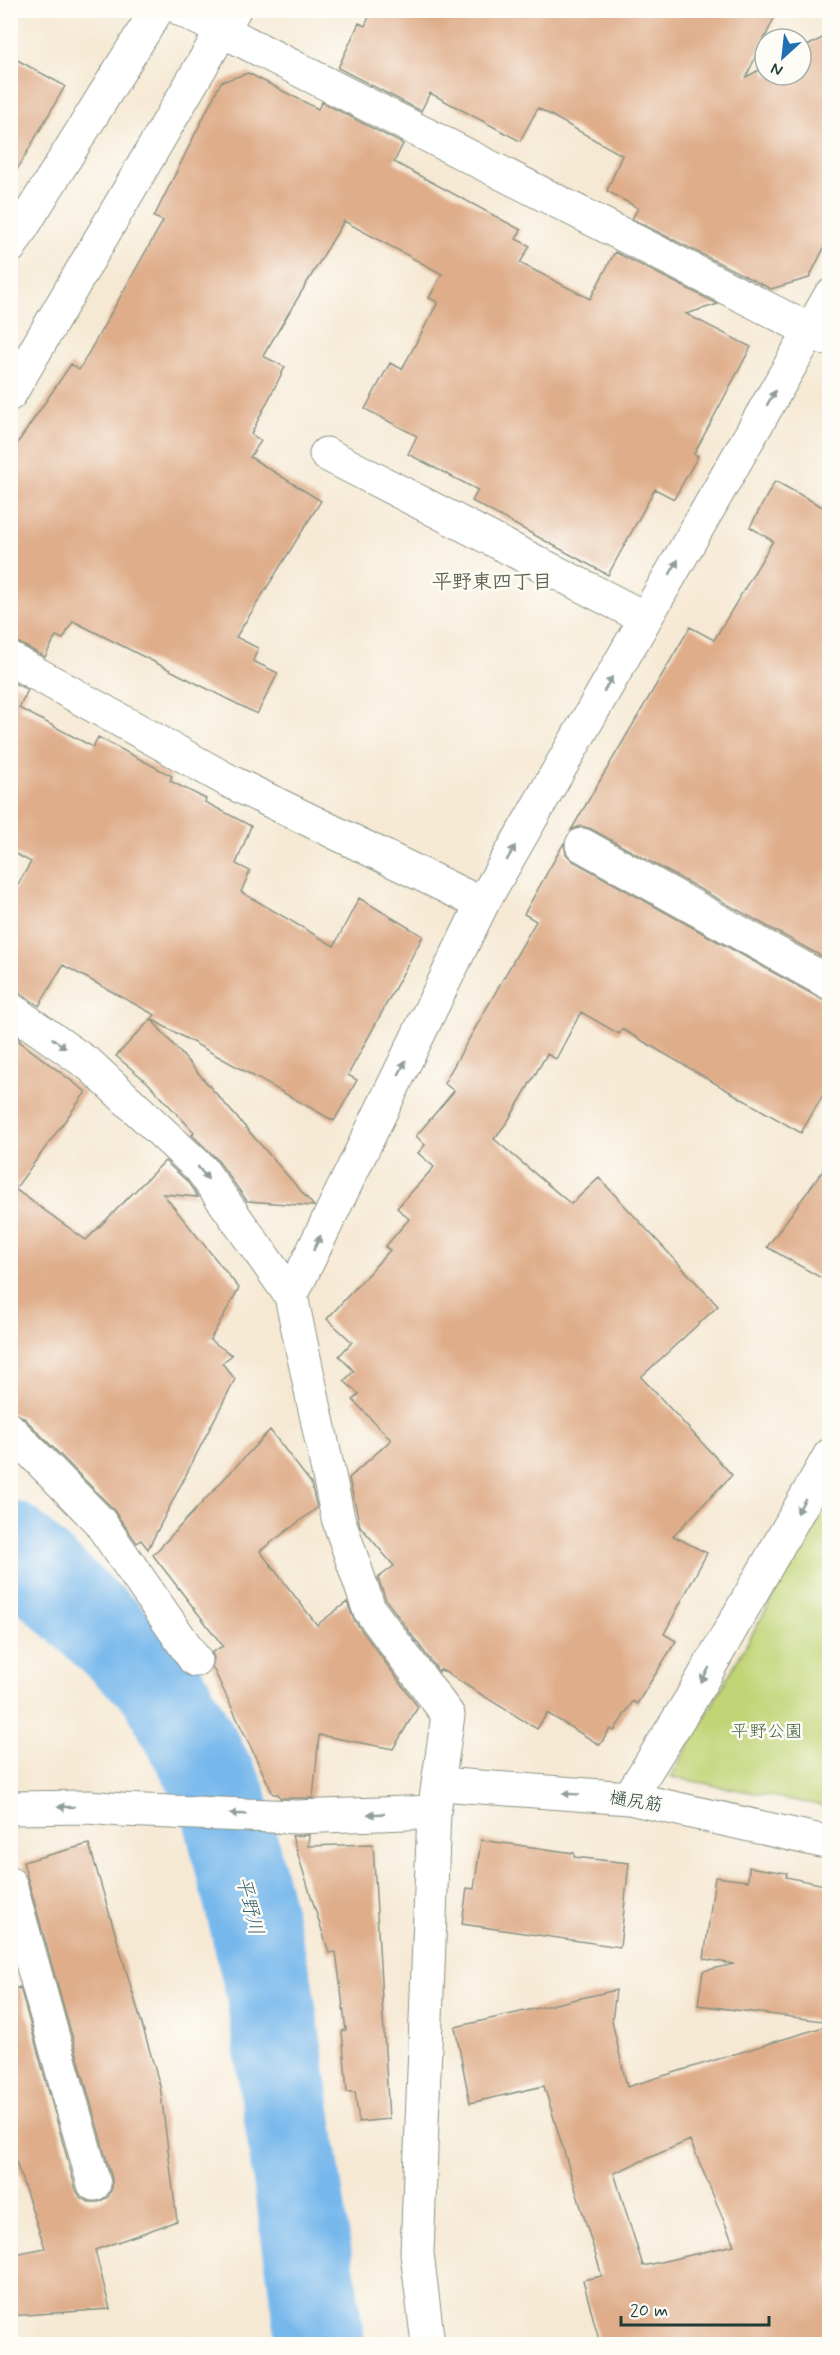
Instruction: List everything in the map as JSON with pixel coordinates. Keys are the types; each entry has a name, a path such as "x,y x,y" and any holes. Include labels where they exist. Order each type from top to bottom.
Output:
{"street":[{"path":"10,247 157,10"},
{"path":"182,10 229,21 819,335"},
{"path":"10,393 229,21"},
{"path":"291,1296 482,904 645,618 819,335 830,296"},
{"path":"326,454 645,618"},
{"path":"10,658 229,782 482,904"},
{"path":"582,844 830,983"},
{"path":"10,1009 91,1066 201,1169 291,1296 338,1518 369,1609 448,1715 437,1798 417,2253 428,2344"},
{"path":"10,1430 99,1521 195,1660"},
{"path":"629,1798 691,1699 830,1455"},
{"name":"樋尻筋","path":"10,1808 89,1807 296,1817 437,1798 629,1798 830,1843"},
{"path":"10,1884 94,2184"}],"green space":[{"name":"平野公園","path":"829,1499 829,1807 671,1777"}],"building":[{"path":"372,10 778,10 770,27 753,27 753,62 746,77 753,73 753,87 813,87 813,43 830,34 830,236 809,278 771,289 632,219 638,208 607,191 622,155 538,108 520,141 430,93 421,111 338,68 359,23 365,26"},
{"path":"10,56 65,86 10,182"},
{"path":"248,73 318,109 322,102 403,144 394,162 521,230 516,239 530,246 520,263 590,299 615,252 718,304 686,314 751,347 694,454 698,456 674,499 655,489 608,575 472,501 478,490 408,454 417,436 365,409 390,363 402,369 438,302 429,298 442,274 344,221 263,356 285,367 251,434 261,441 250,457 321,501 236,637 258,648 253,661 278,673 257,714 73,621 63,639 56,636 45,657 10,640 10,454 71,364 79,370 163,221 154,217 221,82"},
{"path":"775,481 830,511 830,961 591,829 581,826 571,830 690,627 714,640 773,541 750,527"},
{"path":"10,681 28,690 19,708 93,747 98,737 172,776 170,781 251,826 236,864 250,871 241,892 334,946 359,898 423,936 348,1075 357,1080 334,1121 151,1019 155,1015 63,965 39,1006 21,994 10,990 10,898 31,862 10,851"},
{"path":"564,843 566,854 573,861 830,1002 830,1083 801,1133 622,1029 619,1034 581,1012 556,1059 547,1054 508,1121 494,1139 571,1204 599,1178 718,1306 641,1377 732,1475 673,1536 707,1553 664,1634 676,1641 637,1704 633,1701 614,1731 610,1729 600,1745 547,1713 537,1729 440,1669 439,1672 386,1600 378,1578 394,1566 360,1526 349,1478 391,1440 353,1400 359,1394 344,1381 354,1371 339,1356 352,1342 327,1319 390,1250 385,1247 409,1219 397,1208 434,1167 418,1153 425,1145 416,1136 454,1091 444,1083 536,921 524,914"},
{"path":"151,1019 314,1206 247,1201 216,1158 192,1135 194,1132 147,1082 116,1056"},
{"path":"10,1032 86,1092 15,1189 86,1240 165,1161 187,1181 198,1197 163,1194 239,1288 210,1340 232,1355 222,1363 235,1379 148,1549 141,1540 137,1543 112,1508 23,1417 10,1412"},
{"path":"830,1161 830,1283 767,1247"},
{"path":"270,1430 311,1483 317,1508 260,1551 317,1625 347,1602 354,1620 418,1707 393,1749 319,1735 313,1798 280,1798 278,1794 273,1794 212,1666 214,1659 212,1652 223,1646 153,1555"},
{"path":"309,1835 308,1846 373,1844 389,2119 359,2122 355,2092 347,2092 342,2031 346,2030 336,1952 329,1953 292,1836"},
{"path":"481,1840 574,1853 574,1857 629,1863 620,1947 462,1924 467,1888 474,1889"},
{"path":"89,1844 160,2086 177,2221 95,2250 110,2309 10,2316 10,2255 45,2248 10,2144 10,1991 20,1987 76,2190 81,2198 89,2202 98,2202 108,2197 112,2188 112,2179 23,1862"},
{"path":"749,1867 787,1873 786,1877 830,1886 830,2022 698,2005 703,1971 734,1964 704,1959 715,1877 748,1881"},
{"path":"616,1990 612,2021 627,2087 830,2025 830,2344 600,2344 583,2280 602,2276 544,2086 470,2103 455,2027","holes":["690,2140 734,2245 643,2266 614,2173"]}],"waterway":[{"name":"平野川","path":"10,1545 160,1683 223,1799 269,1988 321,2344"}],"district":[{"name":"平野東四丁目","path":"492,582"}]}
